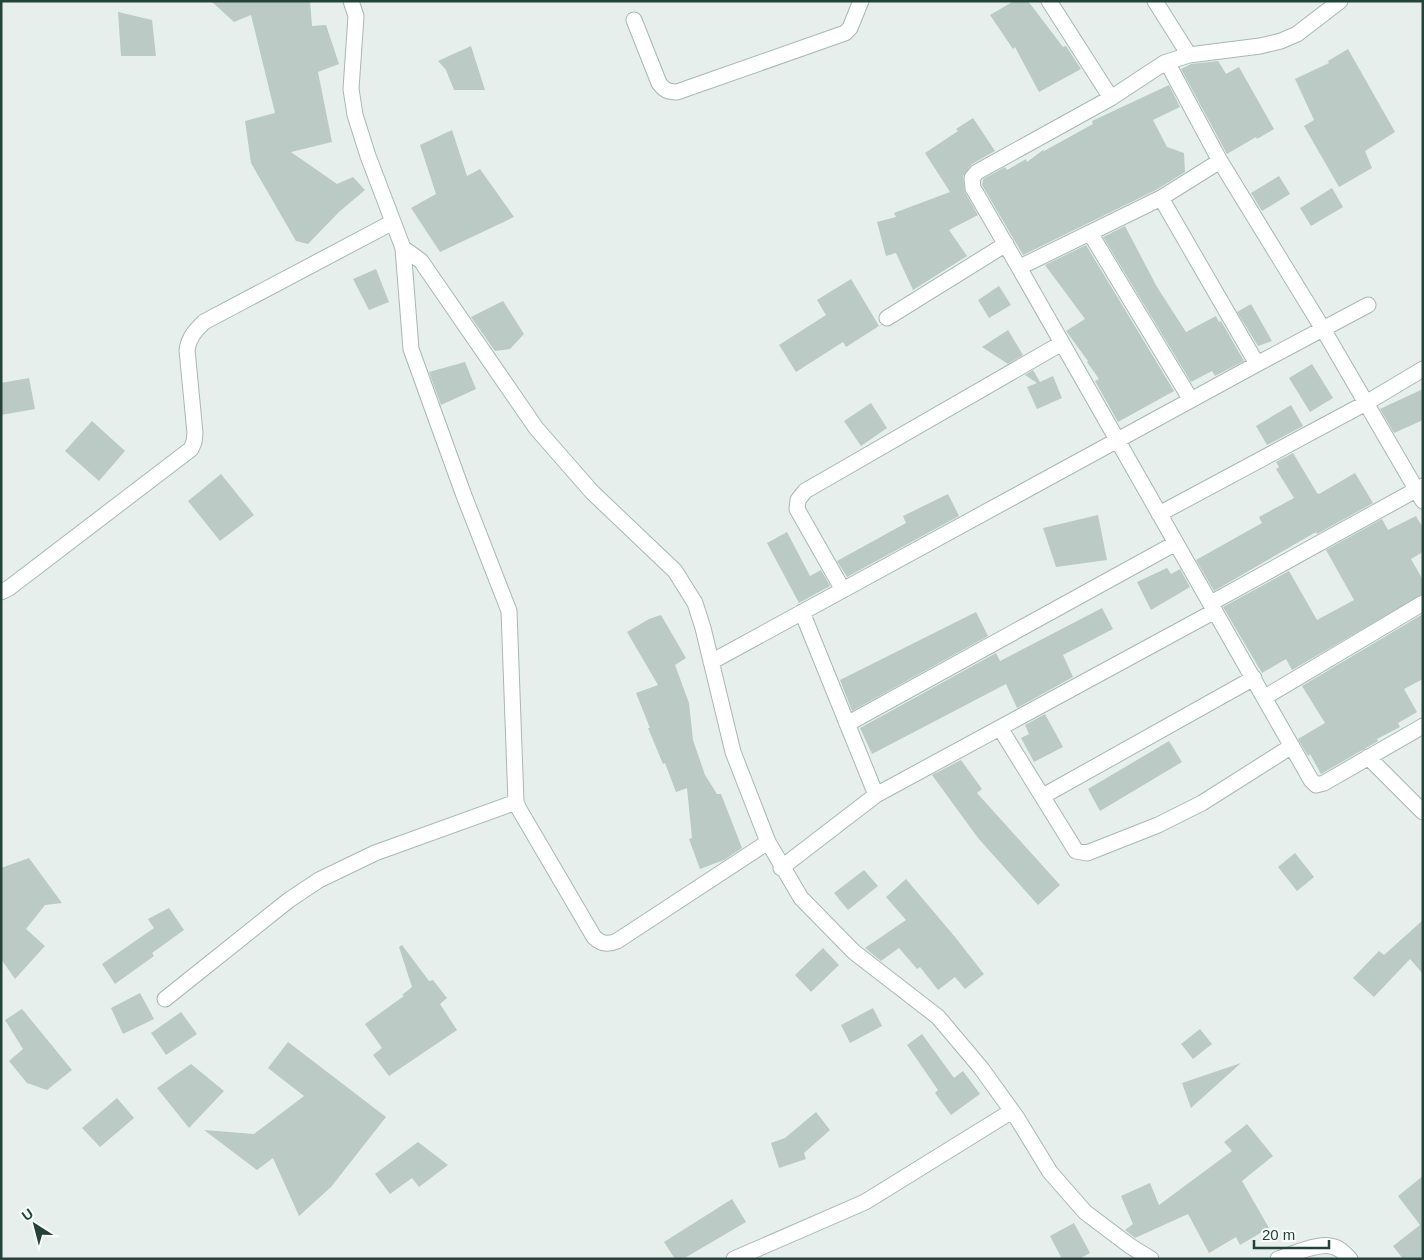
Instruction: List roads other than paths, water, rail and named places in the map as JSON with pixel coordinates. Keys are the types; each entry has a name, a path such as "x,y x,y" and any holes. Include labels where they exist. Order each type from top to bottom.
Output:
{"street":[{"path":"351,1 356,16 351,88 355,115 368,156 403,248 411,349 463,493 509,611 516,802 594,937 603,943 611,944 617,941 768,842"},
{"path":"634,20 659,83 663,89 669,92 677,92 838,36 850,28 862,1"},
{"path":"1049,1 1111,98"},
{"path":"1155,1 1189,54"},
{"path":"1340,1 1297,34 1280,41 1260,46 1189,54 1164,63 1111,98 977,172 972,178 973,188 1311,780 1316,785 1324,783 1423,726"},
{"path":"781,868 876,796 1421,492 1220,161 1170,67 1164,63"},
{"path":"1021,272 1022,266 1161,198 1220,161"},
{"path":"1161,198 1256,364"},
{"path":"1,592 9,588 191,449 195,433 187,350 188,340 199,326 393,222"},
{"path":"1090,233 1191,400"},
{"path":"887,318 1006,244"},
{"path":"403,248 421,260 536,428 592,492 675,571 695,603 703,628 733,752 768,842 781,868 801,898 854,952 938,1017 981,1068 1012,1111 1050,1172 1085,1212 1130,1246 1151,1259"},
{"path":"711,662 1256,364 1368,305"},
{"path":"843,590 796,509 798,500 805,491 1062,343"},
{"path":"1160,514 1366,403 1423,369"},
{"path":"847,724 1176,543"},
{"path":"1265,697 1423,603"},
{"path":"802,612 876,796"},
{"path":"1043,796 1254,678"},
{"path":"1000,728 1076,851 1087,854 1158,825 1202,803 1292,746"},
{"path":"1368,757 1423,812"},
{"path":"166,999 289,900 318,880 376,853 516,802"},
{"path":"734,1259 865,1202 1012,1111"},
{"path":"1278,1259 1328,1245 1340,1249 1350,1259"}]}
